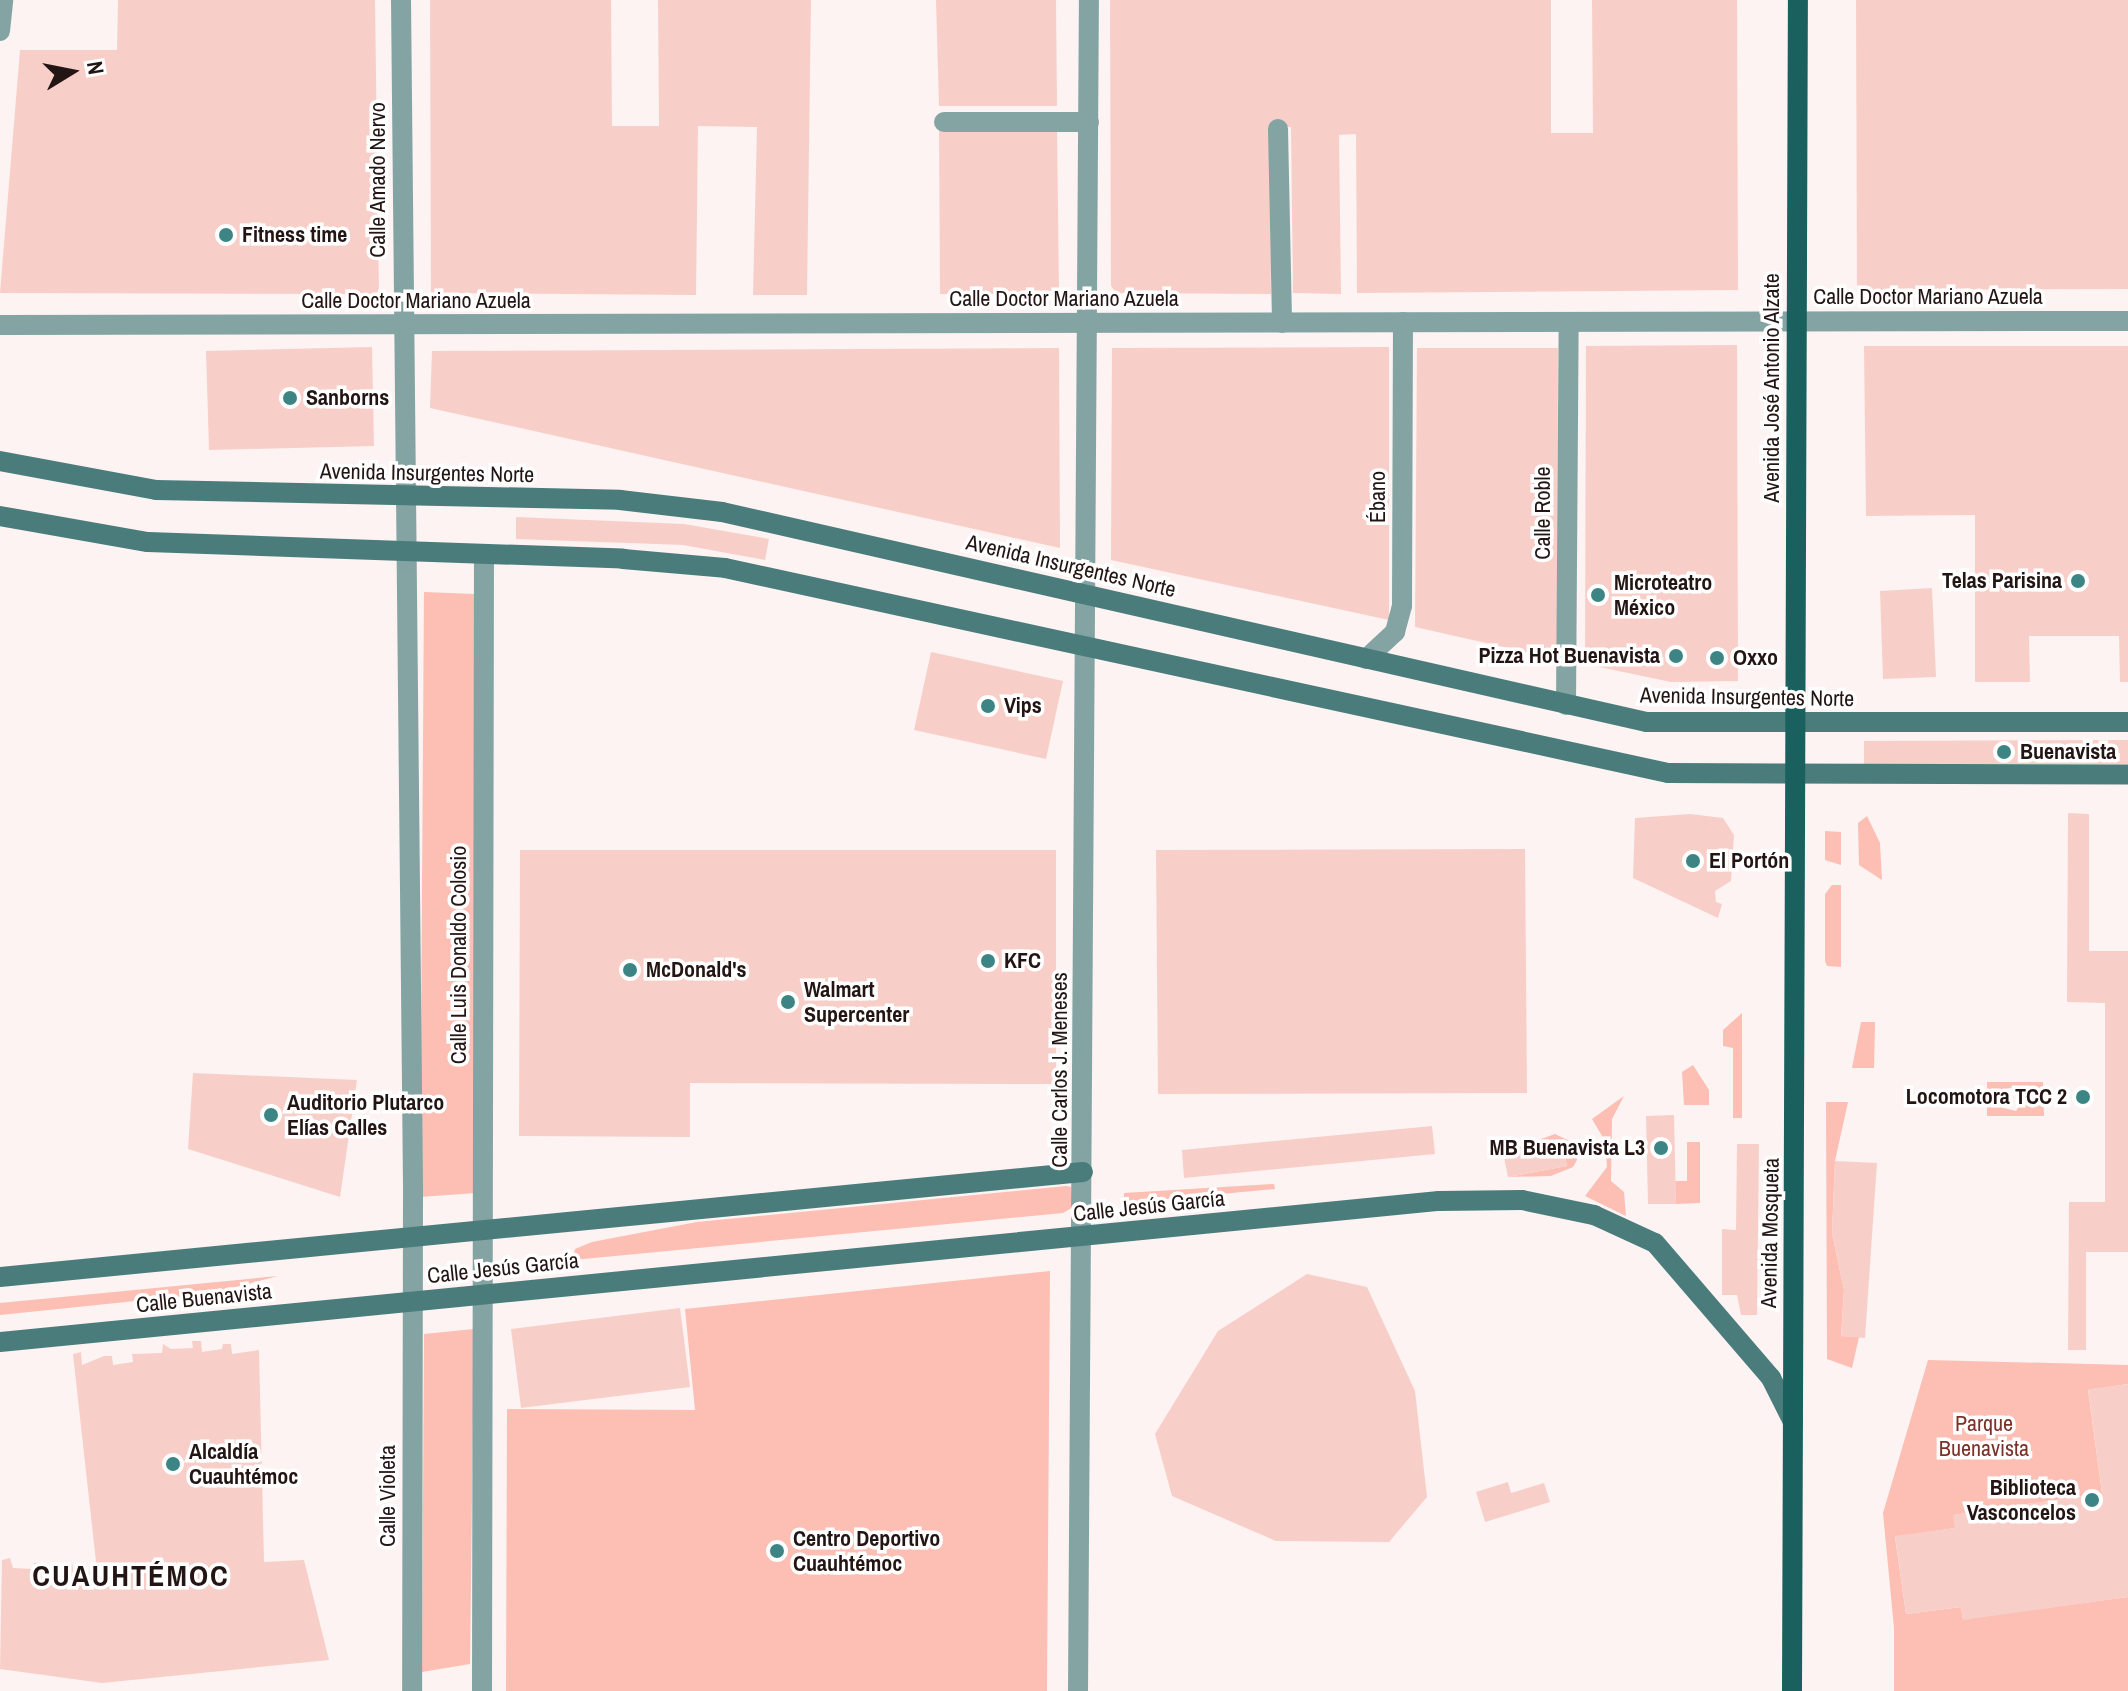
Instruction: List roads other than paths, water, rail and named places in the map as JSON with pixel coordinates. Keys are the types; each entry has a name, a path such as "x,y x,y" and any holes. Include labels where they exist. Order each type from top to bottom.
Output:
{"main road":[{"name":"Avenida José Antonio Alzate","path":"1797,776 1795,321 1798,0"},
{"name":"Avenida Insurgentes Norte","path":"0,461 156,490 688,506 1566,705 1658,723 2128,722"},
{"path":"0,516 148,542 725,568 1608,764 1668,773 1797,776 2128,775"},
{"name":"Avenida Mosqueta","path":"1792,1691 1797,776"},
{"name":"Calle Jesús García","path":"412,1237 1083,1172"},
{"name":"Calle Jesús García","path":"413,1301 1481,1199 1522,1200 1583,1212 1646,1238 1667,1253 1771,1378 1793,1422"},
{"name":"Calle Buenavista","path":"0,1277 412,1237"},
{"name":"Calle Buenavista","path":"0,1342 413,1301"}],"street":[{"path":"0,31 3,0"},
{"name":"Calle Amado Nervo","path":"401,0 402,325 407,552"},
{"name":"Calle Carlos J. Meneses","path":"1078,1691 1088,647 1089,0"},
{"path":"944,122 1089,122"},
{"path":"1278,129 1282,323"},
{"name":"Calle Doctor Mariano Azuela","path":"0,325 2128,321"},
{"name":"Ébano","path":"1366,659 1395,632 1402,606 1403,322"},
{"name":"Calle Roble","path":"1566,705 1569,322"},
{"path":"407,552 413,1301"},
{"name":"Calle Luis Donaldo Colosio","path":"480,1689 484,555"},
{"name":"Calle Violeta","path":"412,1691 413,1301"}],"place":[{"name":"Fitness time","path":"226,235"},
{"name":"Sanborns","path":"290,398"},
{"name":"Telas Parisina","path":"2078,581"},
{"name":"Microteatro México","path":"1598,595"},
{"name":"Pizza Hot Buenavista","path":"1676,656"},
{"name":"Oxxo","path":"1717,658"},
{"name":"Vips","path":"988,706"},
{"name":"Buenavista","path":"2004,752"},
{"name":"El Portón","path":"1693,861"},
{"name":"KFC","path":"988,961"},
{"name":"McDonald's","path":"630,970"},
{"name":"Walmart Supercenter","path":"788,1002"},
{"name":"Locomotora TCC 2","path":"2083,1097"},
{"name":"Auditorio Plutarco Elías Calles","path":"271,1115"},
{"name":"MB Buenavista L3","path":"1661,1148"},
{"name":"Alcaldía Cuauhtémoc","path":"173,1464"},
{"name":"Biblioteca Vasconcelos","path":"2092,1500"},
{"name":"Centro Deportivo Cuauhtémoc","path":"777,1551"}],"district":[{"name":"CUAUHTÉMOC","path":"131,1575"}],"park label":[{"name":"Parque Buenavista","path":"1984,1436"}]}
